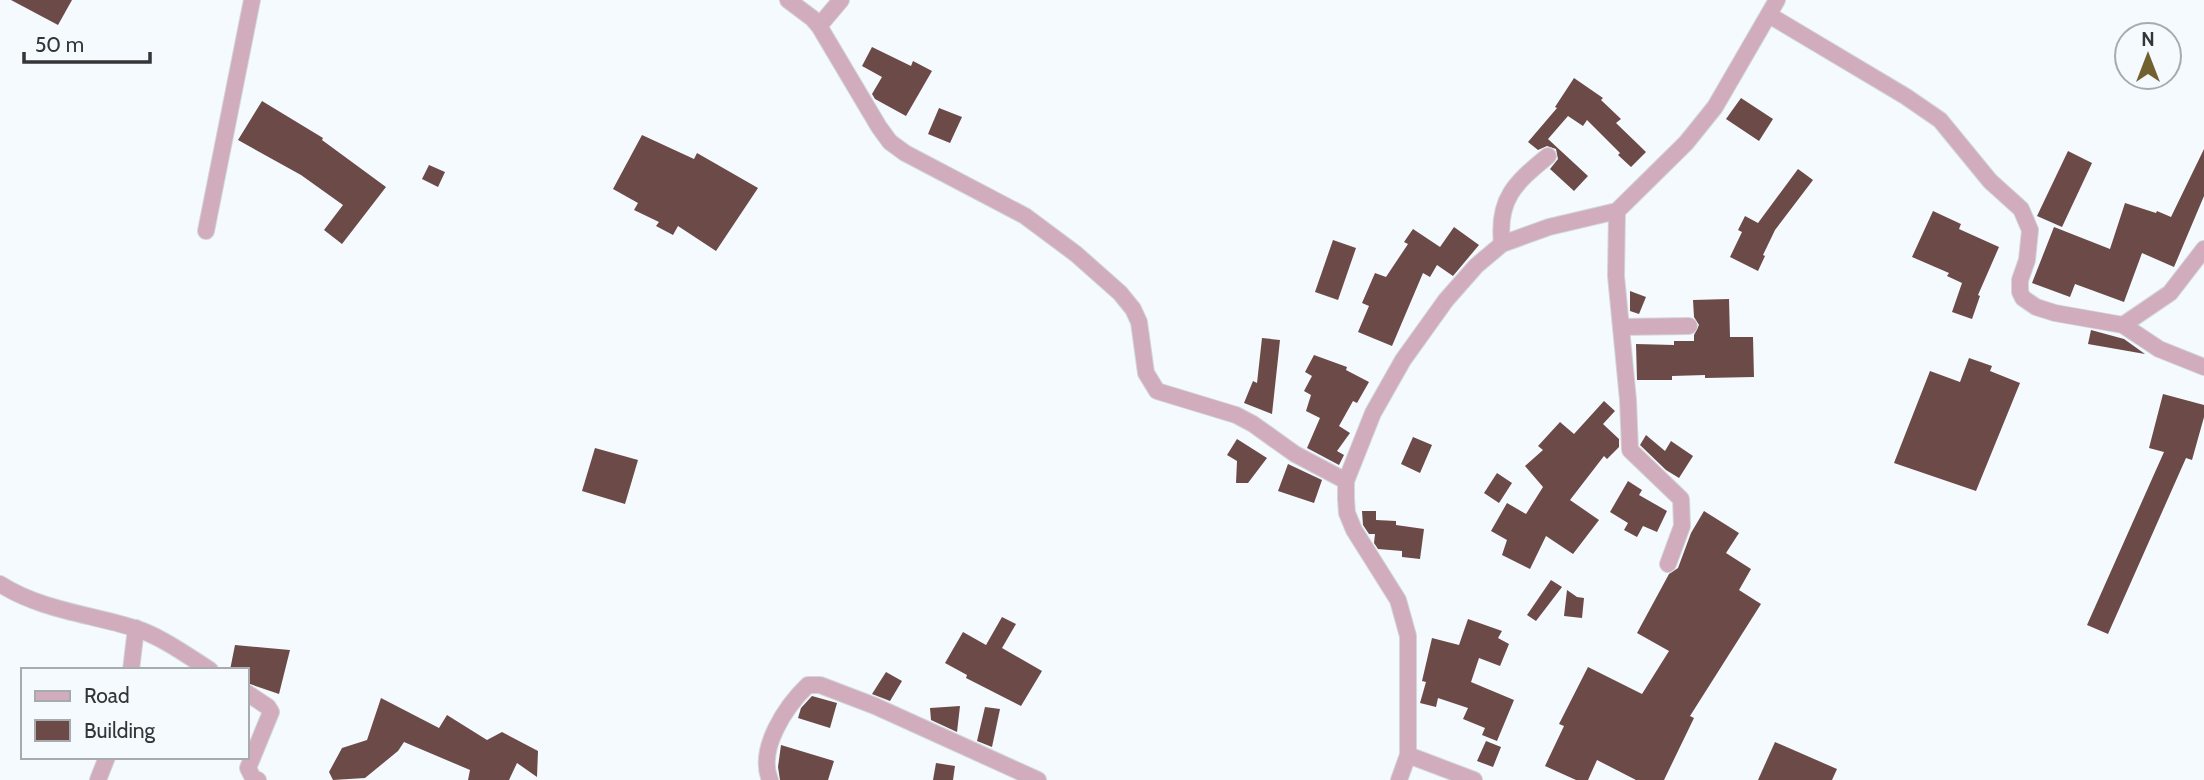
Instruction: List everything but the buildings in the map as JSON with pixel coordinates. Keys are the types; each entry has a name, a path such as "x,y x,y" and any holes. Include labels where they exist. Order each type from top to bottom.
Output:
{"street":[{"path":"206,231 252,0"},
{"path":"788,0 819,26 831,50 848,71 890,142 905,153 1025,216 1076,254 1120,293 1133,309 1139,322 1146,373 1157,391 1236,415 1254,424 1295,454 1346,481"},
{"path":"819,26 841,0"},
{"path":"1399,780 1408,755 1408,636 1398,600 1354,530 1347,513 1346,481 1373,413 1403,360 1446,300 1476,266 1502,244 1549,227 1617,211 1686,144 1715,107 1777,0"},
{"path":"1769,15 1905,96 1940,120 1990,180 2021,209 2030,230 2027,260 2020,279 2020,292 2024,298 2036,307 2055,313 2123,325 2159,349 2204,367"},
{"path":"1502,244 1500,226 1506,200 1522,177 1548,156"},
{"path":"1617,211 1616,276 1630,450 1681,499 1682,526 1668,564"},
{"path":"2123,325 2170,293 2204,249"},
{"path":"1621,327 1689,326"},
{"path":"0,584 12,592 68,613 136,628 207,668"},
{"path":"131,668 136,628"},
{"path":"770,780 765,769 778,726 792,701 808,685 820,685 875,706 1038,780"},
{"path":"248,694 271,712 248,768 253,778 258,780"},
{"path":"1408,755 1474,780"},
{"path":"98,780 106,759"}]}
